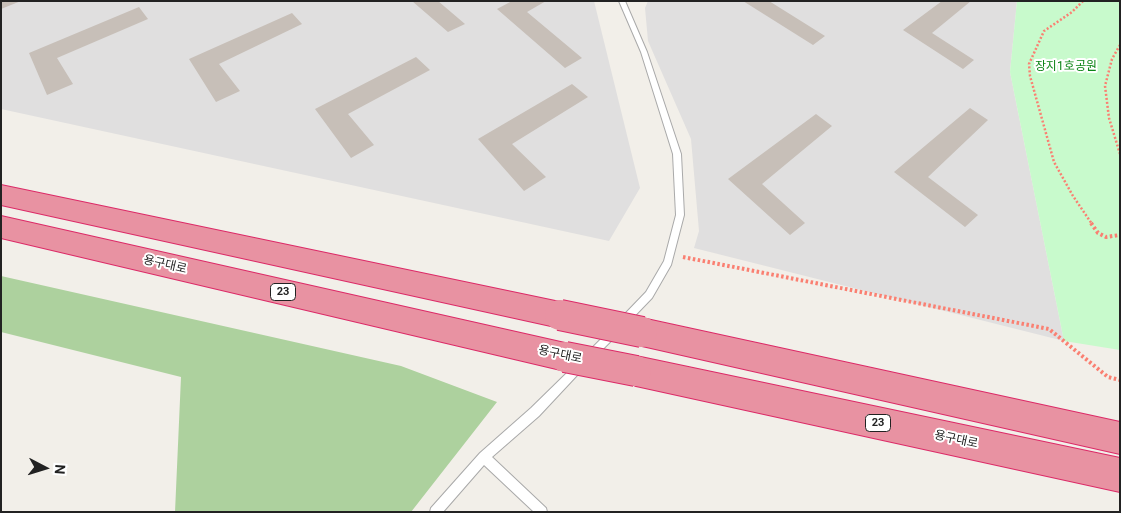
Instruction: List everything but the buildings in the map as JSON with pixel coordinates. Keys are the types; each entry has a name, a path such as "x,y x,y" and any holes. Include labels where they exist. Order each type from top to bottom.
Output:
{"highway":[{"path":"1,195 642,332 1120,438"},
{"name":"용구대로","path":"1,227 565,357 636,370 1120,475"}],"lane":[{"path":"435,512 484,457 536,412 649,295 670,254 680,215 677,154 644,52 622,1"},
{"path":"484,457 542,512"}],"path":[{"path":"1082,1 1072,12 1044,30 1029,64 1030,76 1054,162 1073,196 1098,233 1106,237 1120,235"},
{"path":"1120,45 1112,59 1105,86 1109,118 1120,154"},
{"path":"670,254 1050,329 1108,377 1120,380"}],"shaded area":[{"path":"1,1 594,1 640,188 609,241 1,109"},
{"path":"648,1 1017,1 1010,72 1064,341 694,248 699,231 691,139 648,41 645,8"}],"green space":[{"name":"장지1호공원","path":"1017,1 1120,1 1120,350 1064,341 1010,72"},
{"path":"1,276 401,366 497,402 411,512 175,512 181,377 1,332"}]}
